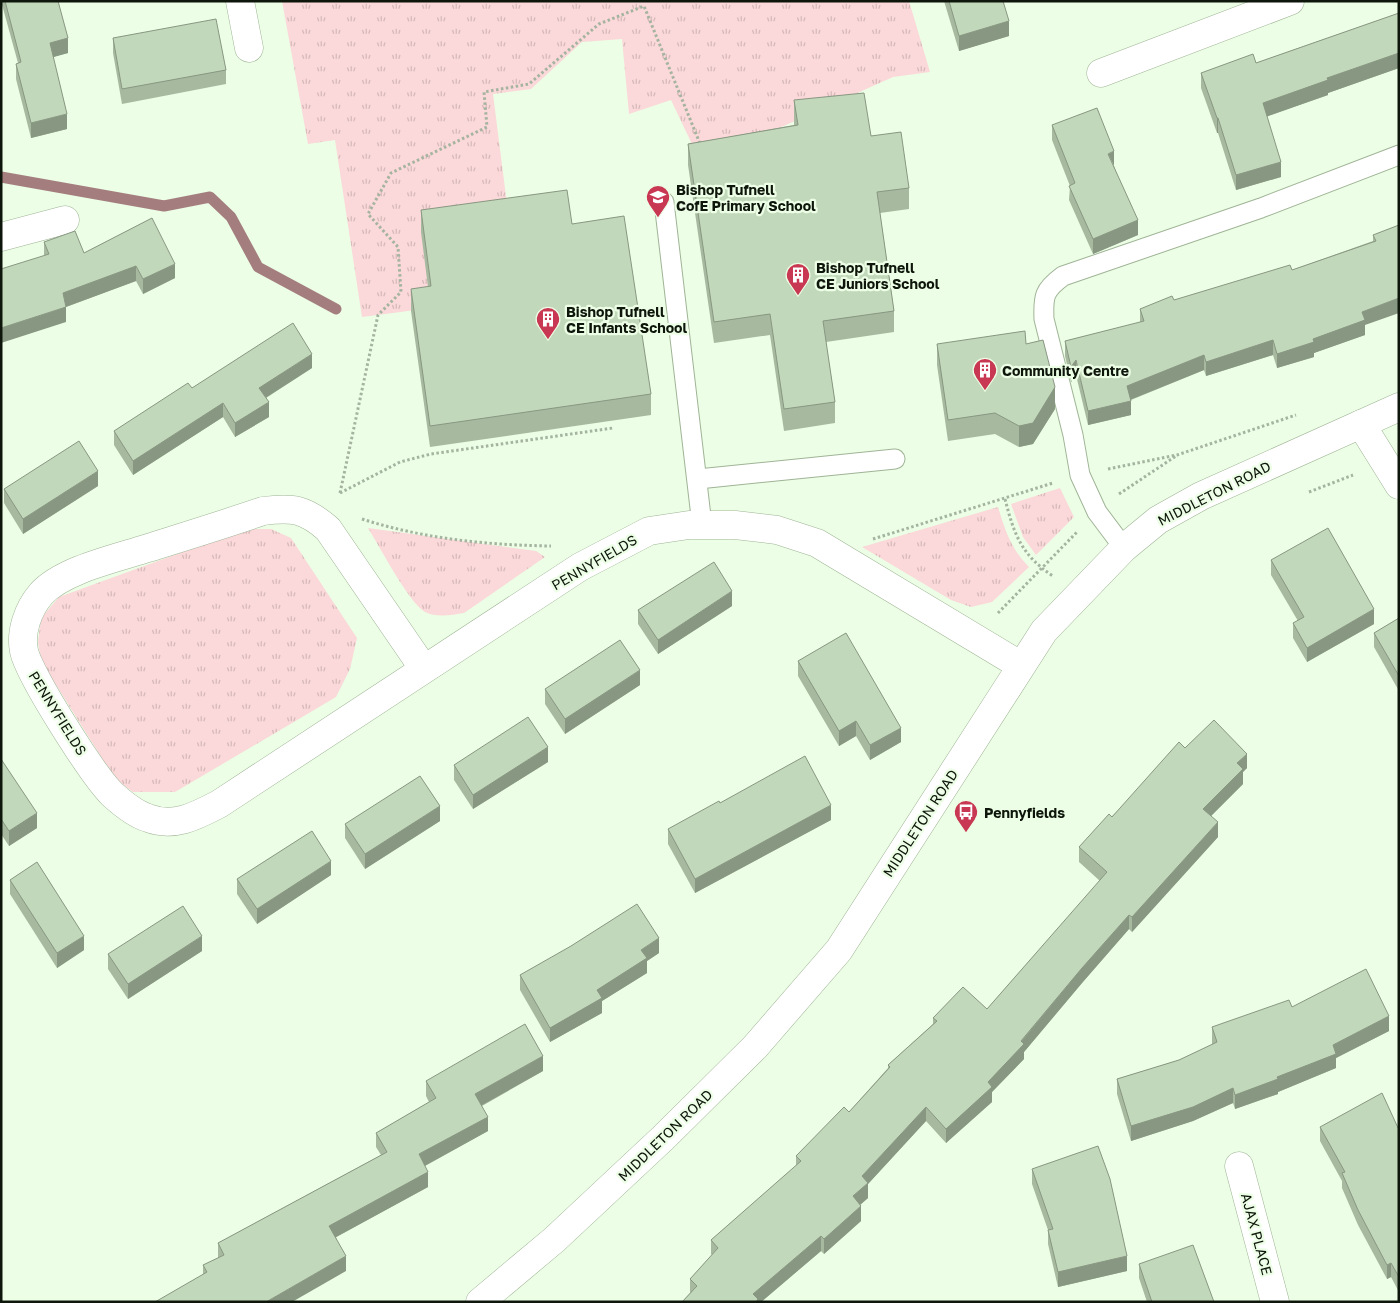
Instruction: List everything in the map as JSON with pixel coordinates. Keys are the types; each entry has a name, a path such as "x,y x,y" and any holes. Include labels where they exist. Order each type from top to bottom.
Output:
{"street":[{"path":"240,1 249,48"},
{"path":"1101,73 1290,1"},
{"path":"1,237 64,220"},
{"name":"MIDDLETON ROAD","path":"480,1302 554,1240 663,1138 755,1047 839,950 1020,665 1044,631 1078,593 1124,548 1158,520 1201,496 1399,407"},
{"path":"1361,424 1399,485"},
{"name":"PENNYFIELDS","path":"424,669 328,529 311,514 287,508 263,511 93,566 59,580 41,594 30,610 24,628 26,656 30,668 94,770 112,794 132,810 148,818 170,823 193,817 219,804 424,669 613,548 649,531 702,525 735,525 777,530 817,543 1020,665"},
{"name":"AJAX PLACE","path":"1239,1166 1275,1302"}],"lane":[{"path":"1124,548 1097,512 1080,475 1073,435 1044,319 1043,300 1049,287 1063,276 1261,208 1399,155"},
{"path":"664,202 702,525"},
{"path":"698,479 895,459"}],"path":[{"path":"340,493 378,315 401,292 398,247 368,214 391,173 487,127 484,92 529,84 600,24 644,6 701,147"},
{"path":"832,551 1080,475 1177,455 1297,414"},
{"path":"311,514 340,493 400,462 430,454 613,428"},
{"path":"975,637 1097,512 1117,495 1177,455"},
{"path":"1310,492 1359,472"},
{"path":"1004,499 1021,547 1041,568 1078,593"},
{"path":"360,519 391,528 465,541 505,546 558,546"}],"green space":[{"path":"282,1 909,1 930,72 893,77 701,163 671,100 629,114 622,39 582,42 531,89 493,94 509,220 431,308 362,317 335,140 308,144"},
{"path":"1060,488 1074,517 1036,555 1023,537 1011,504"},
{"path":"998,507 1013,546 1029,567 992,602 971,607 951,600 862,547"},
{"path":"368,528 536,551 545,557 464,613 444,616 434,615 418,607 411,598"},
{"path":"246,529 271,529 291,538 357,638 350,669 336,697 175,792 133,792 115,779 41,661 38,642 41,618 59,597"}],"building":[{"path":"5,1 58,1 68,38 50,43 67,114 31,123 16,64 21,62"},
{"path":"949,1 1003,1 1009,21 959,36"},
{"path":"1399,13 1399,53 1263,103 1281,162 1236,175 1201,73 1253,54 1256,63"},
{"path":"216,19 226,70 122,89 113,38"},
{"name":"Bishop Tufnell CE Juniors School","path":"864,93 871,136 901,132 909,188 877,192 894,311 823,321 835,402 784,409 770,314 714,322 688,144 798,125 794,100"},
{"path":"1097,108 1114,151 1108,154 1138,220 1093,239 1069,186 1075,183 1052,125"},
{"name":"Bishop Tufnell CE Infants School","path":"567,190 572,224 624,216 651,394 430,426 411,289 431,286 421,210"},
{"path":"152,218 175,264 143,279 136,266 63,293 66,307 1,328 1,269 49,254 44,242 75,231 84,253"},
{"path":"1399,225 1399,298 1362,312 1365,320 1313,339 1314,342 1277,354 1273,340 1206,362 1204,355 1127,386 1131,401 1088,411 1076,360 1071,367 1065,341 1144,321 1140,309 1172,296 1174,300 1290,265 1292,270 1376,241 1373,235"},
{"path":"293,323 312,354 259,388 269,402 235,423 223,403 133,461 114,431 188,383 192,388"},
{"name":"Community Centre","path":"1025,331 1026,344 1043,340 1055,387 1033,423 1019,426 995,413 948,420 937,344"},
{"path":"79,441 98,471 23,519 4,489"},
{"path":"1328,528 1374,609 1307,648 1293,623 1304,617 1271,560"},
{"path":"714,562 732,591 658,640 638,610"},
{"path":"1399,618 1399,676 1374,633"},
{"path":"846,633 901,728 870,745 856,721 839,731 798,661"},
{"path":"620,640 640,670 565,719 545,689"},
{"path":"528,717 548,747 473,795 454,765"},
{"path":"1214,720 1247,754 1237,763 1243,769 1203,809 1218,822 1132,917 1129,915 1082,968 1021,1041 1024,1044 988,1082 992,1087 946,1129 926,1107 862,1176 868,1183 853,1196 861,1206 824,1239 821,1236 753,1294 758,1299 756,1302 682,1302 697,1286 690,1279 718,1248 711,1240 801,1161 796,1156 844,1107 849,1112 890,1067 888,1065 937,1021 933,1018 963,987 987,1009 1107,872 1079,847 1109,814 1112,817 1179,742 1185,748"},
{"path":"805,756 831,805 695,879 668,829 719,801 720,803"},
{"path":"1,759 37,813 9,831 1,819"},
{"path":"420,776 440,806 365,854 345,824"},
{"path":"312,831 331,861 257,909 237,879"},
{"path":"37,862 84,936 57,953 10,880"},
{"path":"637,904 659,938 641,950 647,958 597,990 602,998 550,1028 520,975 571,946"},
{"path":"183,906 202,936 128,984 108,954"},
{"path":"1366,969 1389,1016 1333,1045 1336,1054 1235,1095 1233,1088 1193,1107 1131,1126 1117,1079 1179,1060 1217,1042 1212,1027 1289,1000 1292,1007"},
{"path":"525,1024 543,1056 475,1094 488,1117 419,1154 428,1172 329,1226 346,1256 266,1302 155,1302 207,1272 203,1265 224,1255 218,1243 387,1152 376,1133 436,1098 426,1081"},
{"path":"1382,1093 1399,1130 1399,1277 1391,1263 1387,1265 1358,1210 1342,1173 1345,1172 1320,1127"},
{"path":"1098,1146 1110,1179 1127,1256 1058,1272 1048,1230 1053,1229 1032,1169"},
{"path":"1193,1245 1214,1302 1152,1302 1139,1264"}],"waterway":[{"path":"1,177 164,206 210,197 231,217 258,267 336,309"}],"place":[{"name":"Bishop Tufnell CofE Primary School","path":"658,218"},
{"name":"Bishop Tufnell CE Juniors School","path":"798,296"},
{"name":"Bishop Tufnell CE Infants School","path":"548,340"},
{"name":"Community Centre","path":"985,391"},
{"name":"Pennyfields","path":"966,833"}]}
